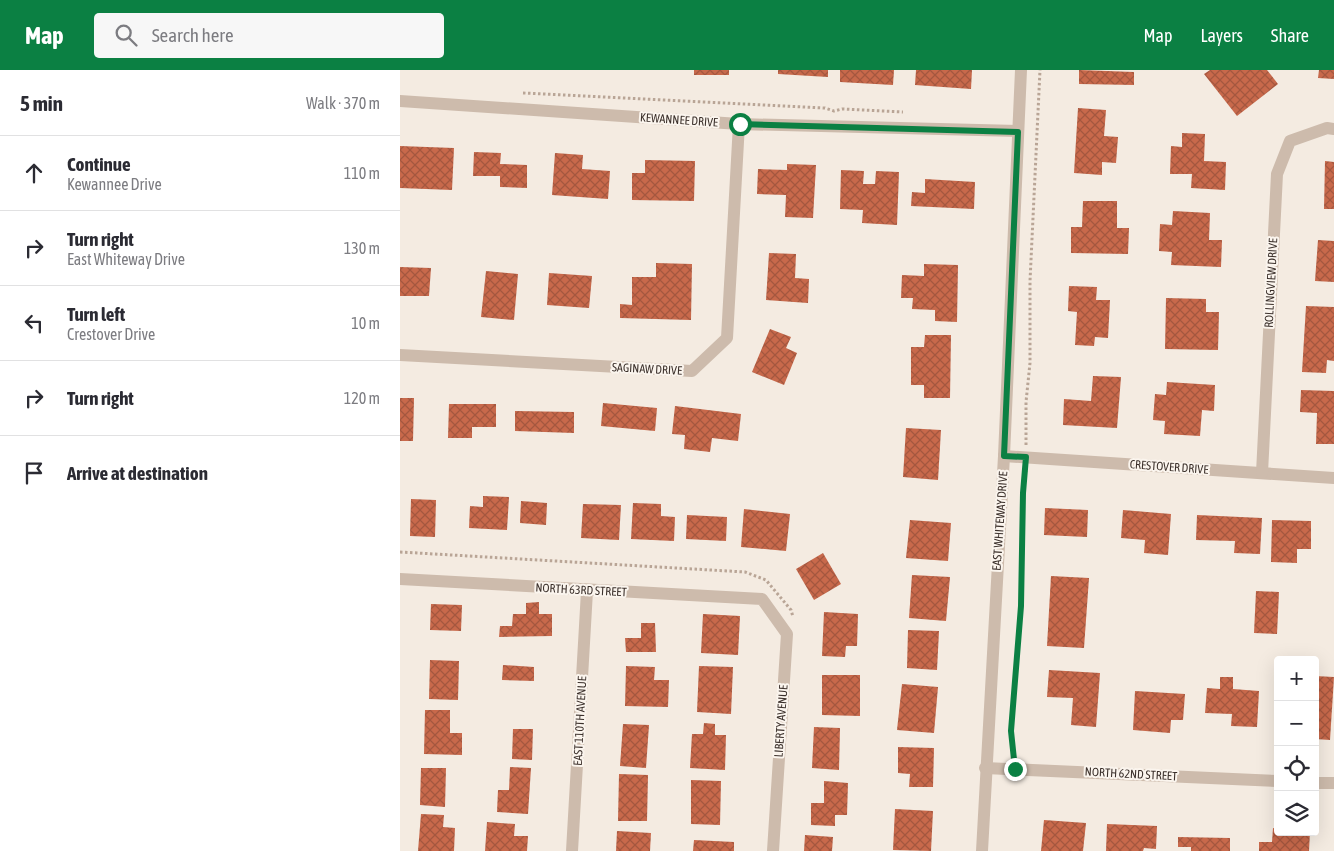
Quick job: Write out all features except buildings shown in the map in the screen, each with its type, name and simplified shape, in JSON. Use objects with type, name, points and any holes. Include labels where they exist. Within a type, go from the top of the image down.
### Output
[{"type":"street","name":"EAST WHITEWAY DRIVE","points":[[982,851],[985,768],[1004,456],[1021,70]]},
{"type":"street","name":"KEWANNEE DRIVE","points":[[400,101],[740,124],[1018,132]]},
{"type":"street","name":"SAGINAW DRIVE","points":[[400,355],[692,372],[727,338],[740,124]]},
{"type":"street","name":"ROLLINGVIEW DRIVE","points":[[1262,473],[1277,174],[1290,141],[1327,128],[1334,129]]},
{"type":"street","name":"CRESTOVER DRIVE","points":[[1004,456],[1334,478]]},
{"type":"street","name":"NORTH 63RD STREET","points":[[400,579],[762,599]]},
{"type":"street","name":"EAST 110TH AVENUE","points":[[572,851],[587,590]]},
{"type":"street","name":"LIBERTY AVENUE","points":[[762,599],[787,634],[773,851]]},
{"type":"street","name":"NORTH 62ND STREET","points":[[985,768],[1274,781]]},
{"type":"street","points":[[1319,783],[1334,783]]},
{"type":"path","points":[[1015,769],[1011,731],[1022,598],[1026,402],[1030,363],[1030,281],[1040,70]]},
{"type":"path","points":[[519,93],[825,108],[834,110],[910,112]]},
{"type":"path","points":[[400,552],[745,572],[766,580],[791,610],[794,624]]},
{"type":"route","points":[[740,124],[1018,132],[1004,456],[1026,457],[1027,468],[1023,493],[1024,564],[1011,731],[1015,769]]}]
